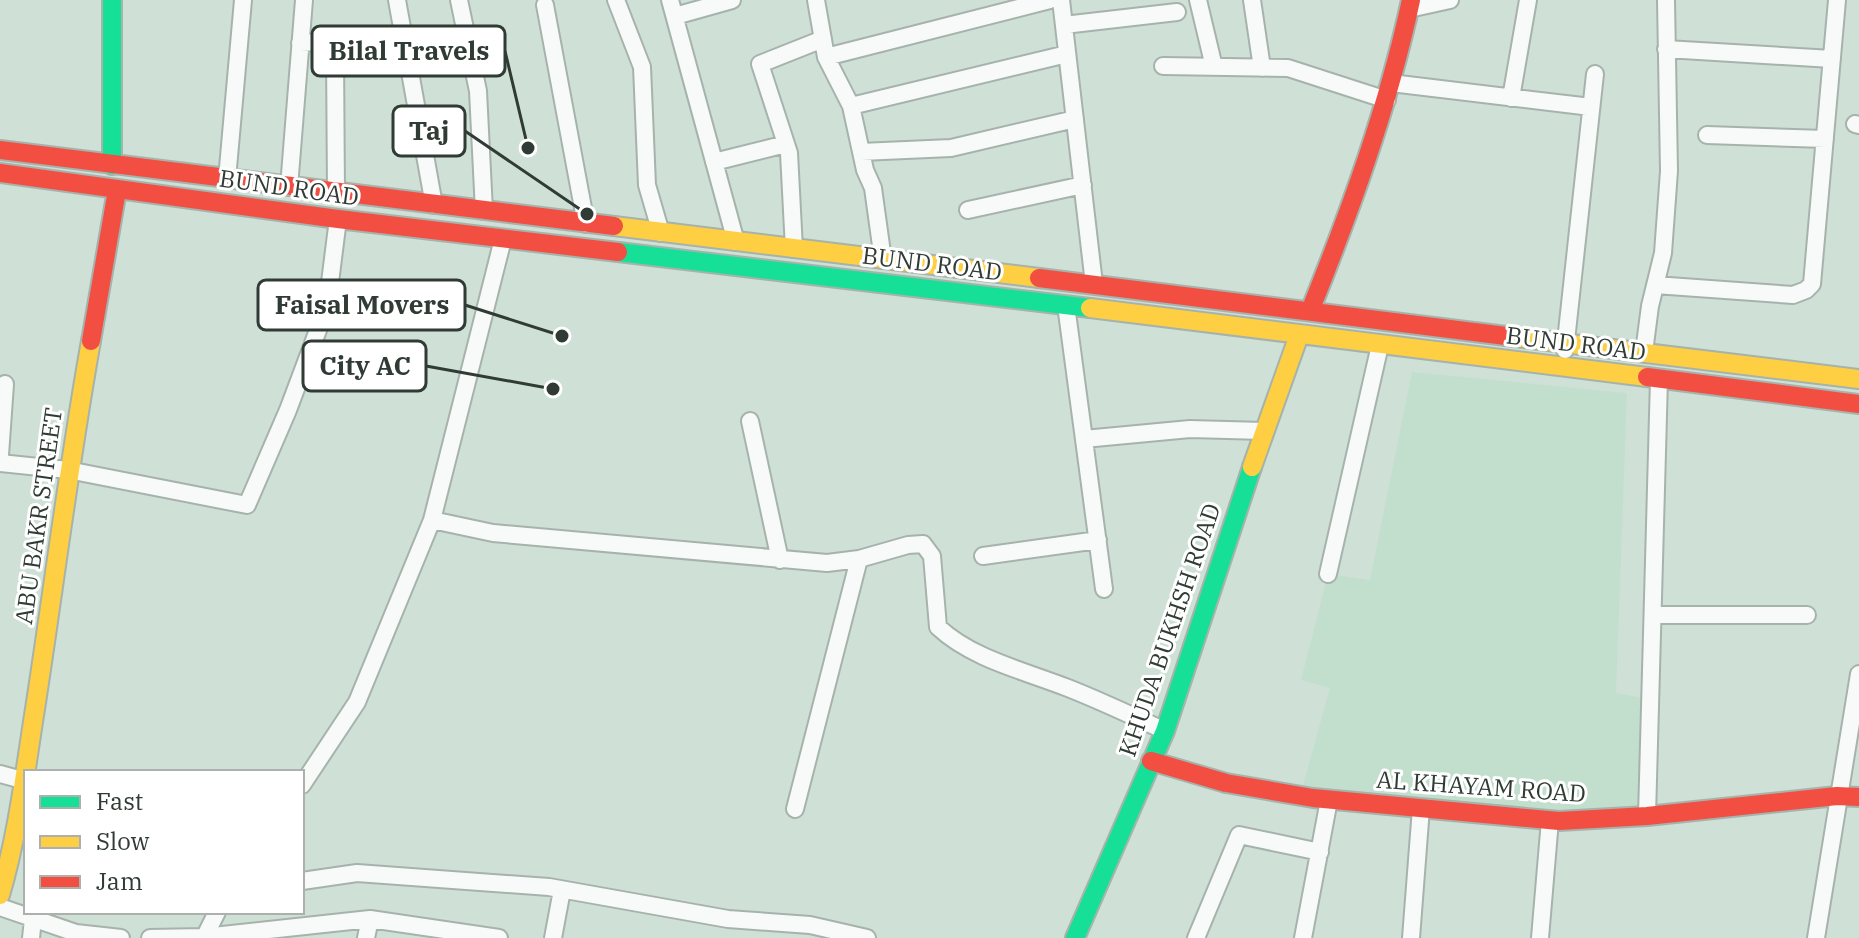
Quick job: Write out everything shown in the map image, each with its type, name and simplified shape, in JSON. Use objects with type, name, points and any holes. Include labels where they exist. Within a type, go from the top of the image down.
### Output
[{"type":"main road","points":[[112,0],[112,165]]},
{"type":"main road","points":[[1310,311],[1361,184],[1389,91],[1410,5]]},
{"type":"main road","name":"BUND ROAD","points":[[0,150],[1859,379]]},
{"type":"main road","points":[[48,180],[51,157]]},
{"type":"main road","name":"BUND ROAD","points":[[0,173],[338,219],[1066,305],[1859,404]]},
{"type":"main road","name":"ABU BAKR STREET","points":[[27,770],[68,470],[117,190]]},
{"type":"main road","name":"KHUDA BUKHSH ROAD","points":[[1075,938],[1165,731],[1299,335]]},
{"type":"main road","name":"AL KHAYAM ROAD","points":[[1151,761],[1226,783],[1329,800],[1550,820],[1647,816],[1837,796],[1859,797]]},
{"type":"main road","name":"ABU BAKR STREET","points":[[0,895],[19,856],[24,794]]},
{"type":"street","points":[[227,179],[243,0]]},
{"type":"street","points":[[289,187],[304,0]]},
{"type":"street","points":[[397,0],[434,205]]},
{"type":"street","points":[[459,0],[478,91],[484,211]]},
{"type":"street","points":[[616,0],[642,67],[647,185],[661,233]]},
{"type":"street","points":[[816,0],[826,57],[851,106],[865,170],[873,188],[883,260]]},
{"type":"street","points":[[826,57],[1050,0]]},
{"type":"street","points":[[1061,0],[1094,284]]},
{"type":"street","points":[[1198,0],[1214,67]]},
{"type":"street","points":[[1252,0],[1262,68]]},
{"type":"street","points":[[1410,5],[1450,0]]},
{"type":"street","points":[[1511,98],[1528,0]]},
{"type":"street","points":[[1644,352],[1663,253],[1669,171],[1666,0]]},
{"type":"street","points":[[1655,285],[1793,295],[1812,284],[1837,0]]},
{"type":"street","points":[[727,1],[672,8],[736,242]]},
{"type":"street","points":[[545,5],[586,224]]},
{"type":"street","points":[[1064,25],[1177,12]]},
{"type":"street","points":[[300,43],[404,38]]},
{"type":"street","points":[[794,249],[789,153],[760,64],[823,39]]},
{"type":"street","points":[[1666,49],[1832,59]]},
{"type":"street","points":[[335,54],[336,193]]},
{"type":"street","points":[[851,106],[1067,54]]},
{"type":"street","points":[[1163,66],[1288,68],[1389,91],[1511,98],[1591,107]]},
{"type":"street","points":[[1562,366],[1595,74]]},
{"type":"street","points":[[861,152],[951,148],[1075,119]]},
{"type":"street","points":[[1707,135],[1825,139]]},
{"type":"street","points":[[714,162],[786,144]]},
{"type":"street","points":[[968,210],[1083,185]]},
{"type":"street","points":[[0,463],[68,470],[247,505],[288,410],[327,306],[338,219]]},
{"type":"street","points":[[304,782],[357,702],[432,520],[503,239]]},
{"type":"street","points":[[1066,305],[1104,589]]},
{"type":"street","points":[[1328,574],[1380,345]]},
{"type":"street","points":[[1647,816],[1659,379]]},
{"type":"street","points":[[0,455],[5,384]]},
{"type":"street","points":[[750,421],[780,560]]},
{"type":"street","points":[[1084,439],[1190,429],[1264,431]]},
{"type":"street","points":[[432,520],[493,533],[827,563],[923,544],[932,556],[938,627],[949,637],[970,649],[1070,688],[1165,731]]},
{"type":"street","points":[[983,556],[1098,540]]},
{"type":"street","points":[[795,809],[859,559]]},
{"type":"street","points":[[1653,615],[1807,615]]},
{"type":"street","points":[[1816,938],[1859,674]]},
{"type":"street","points":[[0,774],[24,781]]},
{"type":"street","points":[[1303,938],[1329,800]]},
{"type":"street","points":[[1411,938],[1421,808]]},
{"type":"street","points":[[1540,938],[1550,820]]},
{"type":"street","points":[[1196,938],[1239,835],[1320,852]]},
{"type":"street","points":[[304,881],[357,873],[496,882],[562,890],[728,919],[810,925],[867,938]]},
{"type":"street","points":[[553,938],[562,890]]},
{"type":"street","points":[[0,907],[76,936],[121,938]]},
{"type":"street","points":[[204,937],[216,914]]},
{"type":"street","points":[[31,938],[33,919]]},
{"type":"street","points":[[150,938],[275,933],[370,919],[499,938]]},
{"type":"street","points":[[366,938],[370,919]]},
{"type":"shaded area","points":[[1412,372],[1627,393],[1616,693],[1644,698],[1641,811],[1550,820],[1300,796],[1330,688],[1301,680],[1328,574],[1370,580]]},
{"type":"traffic: fast","points":[[112,0],[112,165]]},
{"type":"traffic: fast","points":[[618,252],[1090,308]]},
{"type":"traffic: fast","points":[[1075,938],[1165,731],[1252,467]]},
{"type":"traffic: slow","points":[[614,226],[1039,278]]},
{"type":"traffic: slow","points":[[1090,308],[1647,377]]},
{"type":"traffic: slow","points":[[1252,467],[1299,335]]},
{"type":"traffic: slow","points":[[1506,336],[1859,379]]},
{"type":"traffic: slow","points":[[25,770],[91,341]]},
{"type":"traffic: slow","points":[[0,895],[12,849],[24,778]]},
{"type":"traffic: jam","points":[[1310,311],[1367,157],[1411,0]]},
{"type":"traffic: jam","points":[[0,150],[614,226]]},
{"type":"traffic: jam","points":[[0,173],[338,219],[618,252]]},
{"type":"traffic: jam","points":[[91,341],[117,190]]},
{"type":"traffic: jam","points":[[1039,278],[1506,336]]},
{"type":"traffic: jam","points":[[1647,377],[1859,404]]},
{"type":"traffic: jam","points":[[1151,761],[1226,783],[1313,798],[1559,821],[1647,816],[1837,796],[1859,797]]},
{"type":"place","name":"Bilal Travels","points":[[528,148]]},
{"type":"place","name":"Taj","points":[[587,214]]},
{"type":"place","name":"Faisal Movers","points":[[562,336]]},
{"type":"place","name":"City AC","points":[[553,389]]}]
